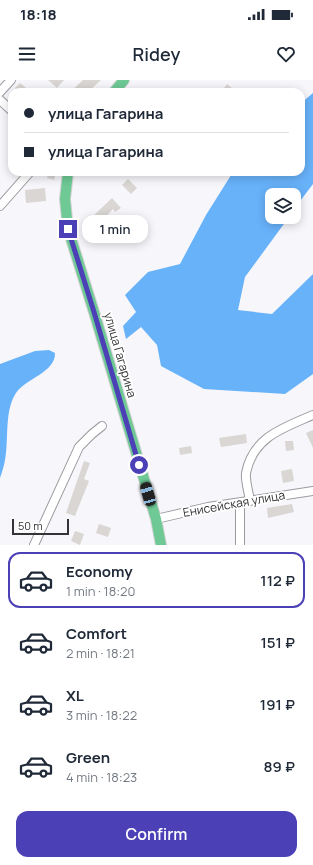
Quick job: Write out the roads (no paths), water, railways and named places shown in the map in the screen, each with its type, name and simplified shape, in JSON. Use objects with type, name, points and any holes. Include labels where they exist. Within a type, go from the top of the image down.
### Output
[{"type":"main road","points":[[117,88],[124,80]]},
{"type":"main road","name":"улица Гагарина","points":[[68,176],[65,199],[68,229],[156,519],[161,545]]},
{"type":"street","points":[[0,92],[11,80]]},
{"type":"street","points":[[0,100],[8,107]]},
{"type":"street","points":[[0,206],[26,176]]},
{"type":"street","points":[[250,501],[246,475],[252,457],[271,434],[313,415]]},
{"type":"street","points":[[34,545],[79,447],[102,426]]},
{"type":"street","name":"Енисейская улица","points":[[156,519],[208,507],[313,491]]},
{"type":"street","points":[[240,503],[240,545]]},
{"type":"water","points":[[313,93],[313,184],[301,200],[301,188],[265,188],[265,224],[284,224],[245,277],[238,310],[272,314],[313,274],[313,374],[285,394],[204,389],[161,366],[157,345],[141,327],[126,339],[123,326],[136,312],[125,295],[148,272],[180,264],[206,215],[230,176],[305,176],[305,100]]},
{"type":"water","points":[[49,350],[55,353],[54,360],[51,365],[20,388],[12,400],[8,417],[4,467],[0,478],[0,364],[35,351]]}]
